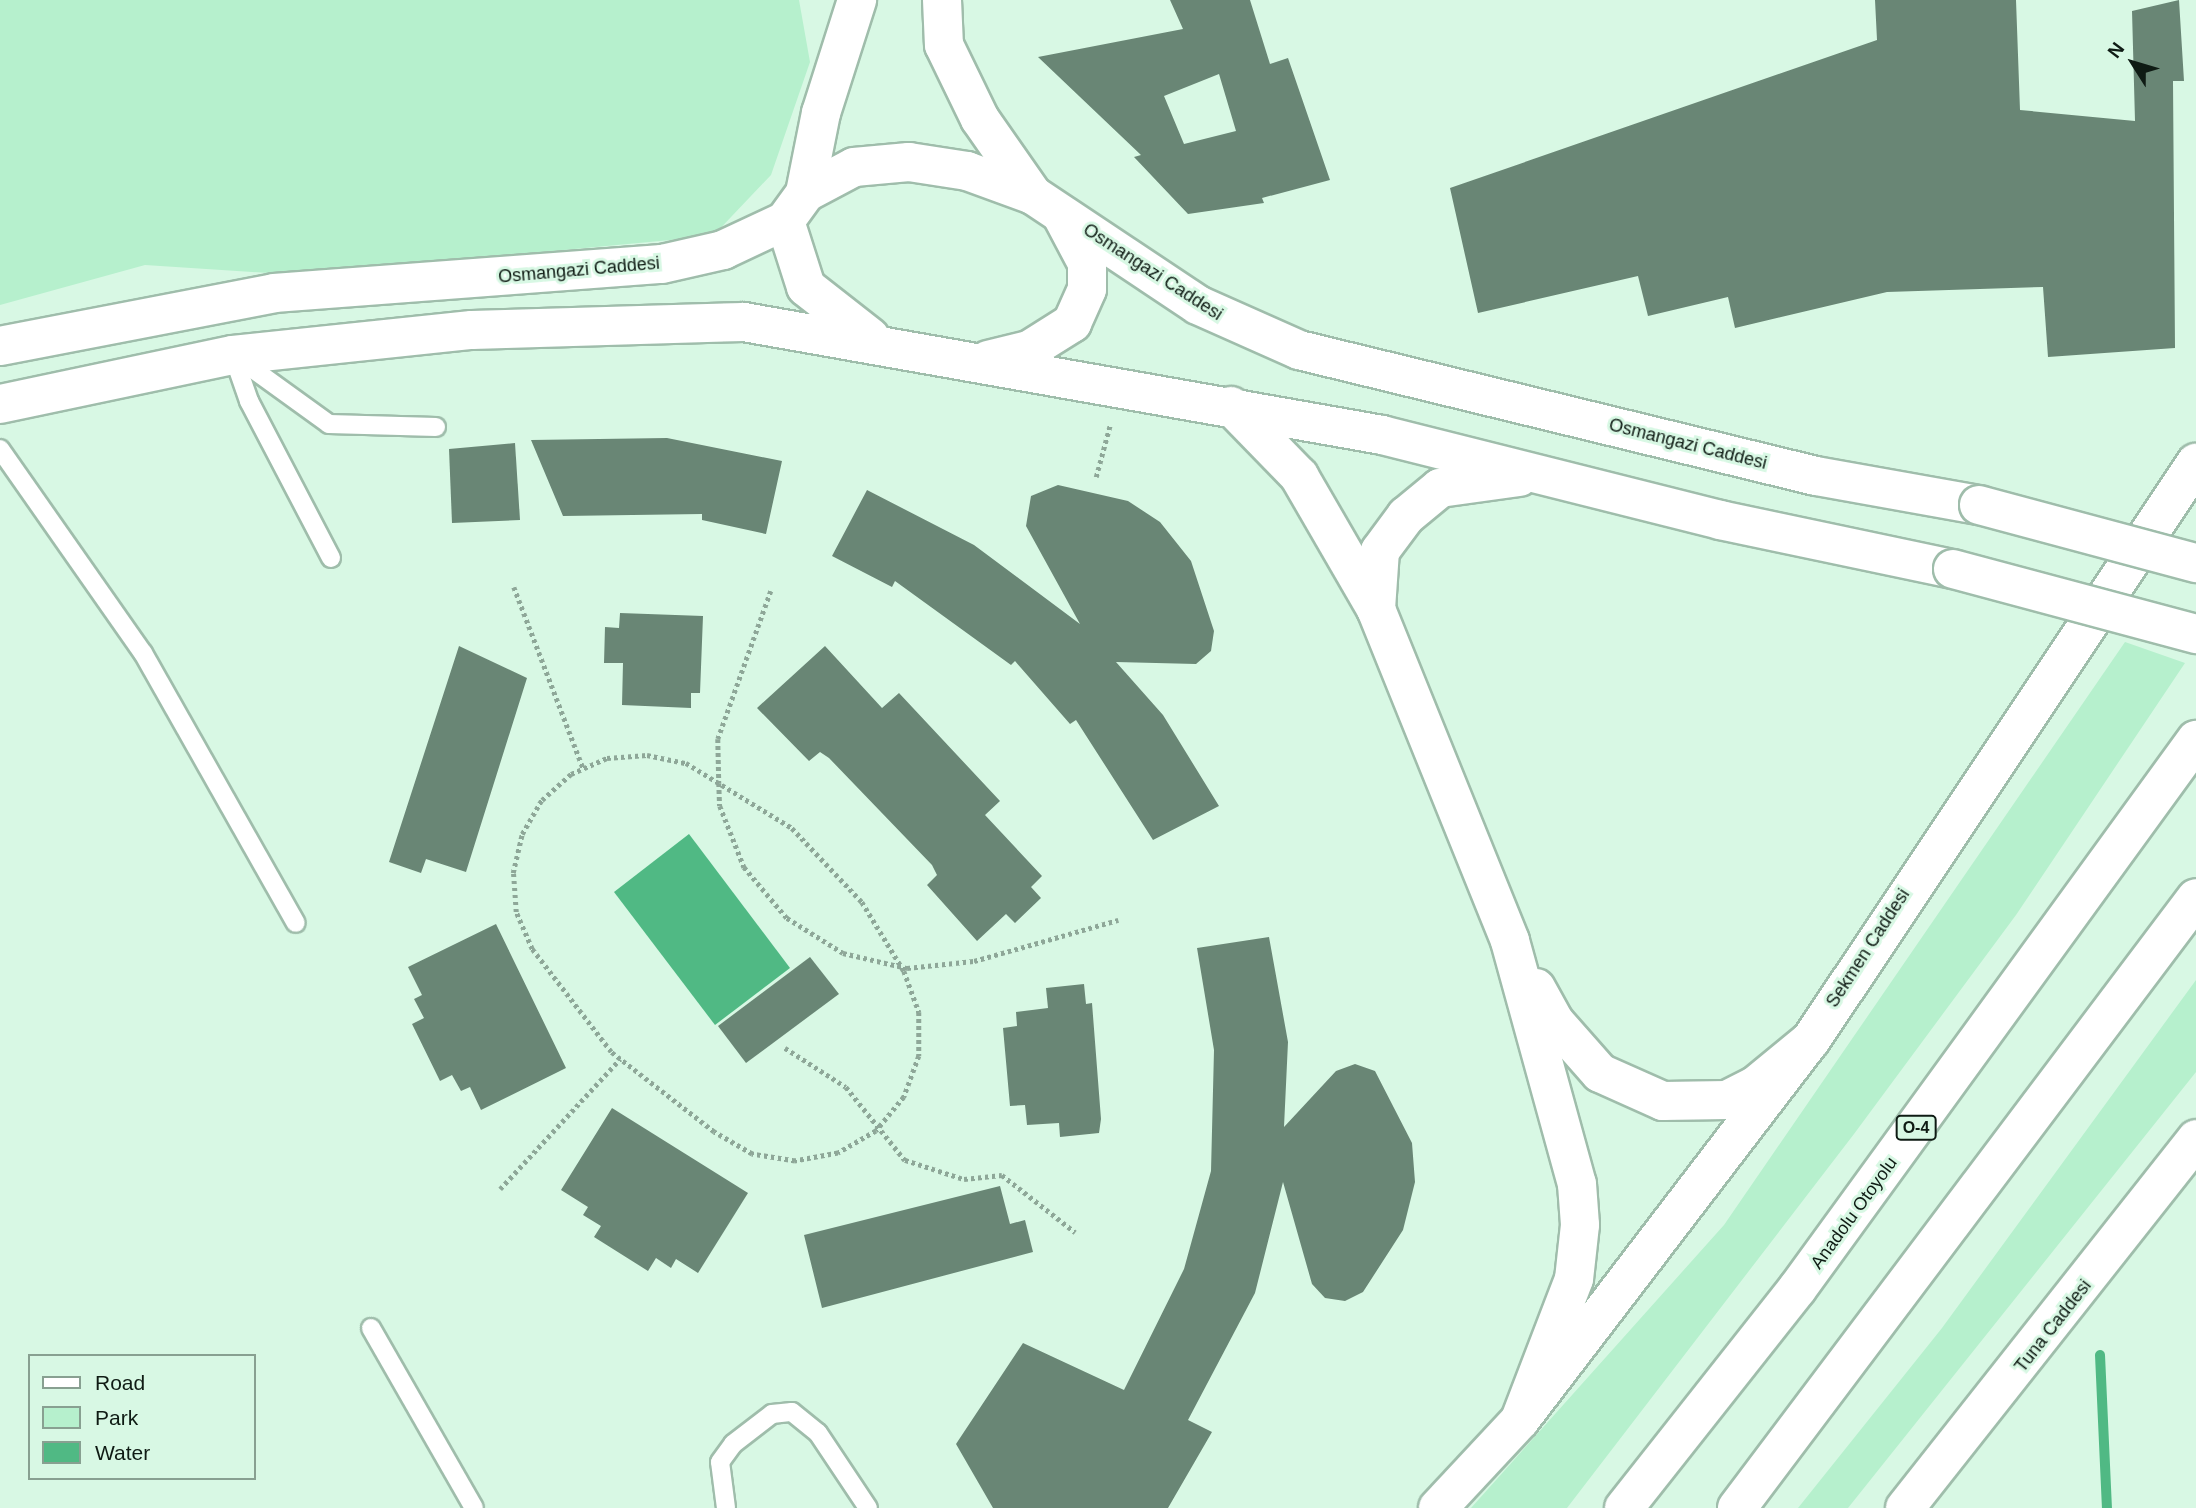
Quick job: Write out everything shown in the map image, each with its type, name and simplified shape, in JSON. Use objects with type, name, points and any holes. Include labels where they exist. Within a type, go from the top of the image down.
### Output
[{"type":"main road","points":[[942,0],[944,45],[980,119],[1047,204],[1087,264],[1087,289],[1072,323],[1030,350],[973,363]]},
{"type":"main road","points":[[856,2],[795,207],[806,287],[830,311],[868,337],[923,353]]},
{"type":"main road","name":"Osmangazi Caddesi","points":[[0,345],[274,293],[662,264],[723,250],[795,207],[854,167],[909,162],[968,171],[1047,204],[1118,246],[1198,306],[1299,350],[1816,476],[1979,505],[2196,563]]},
{"type":"main road","points":[[0,404],[233,355],[472,330],[744,322],[1231,406],[1952,569],[2196,634]]},
{"type":"main road","points":[[1231,406],[1299,476],[1376,610],[1510,940],[1577,1184],[1580,1225],[1574,1279],[1520,1420]]},
{"type":"main road","name":"Sekmen Caddesi","points":[[1438,1508],[1520,1420],[1811,1040],[2196,463]]},
{"type":"main road","points":[[1376,610],[1380,551],[1406,516],[1440,488],[1540,474]]},
{"type":"main road","name":"Anadolu Otoyolu","points":[[1624,1508],[1797,1289],[2196,740]]},
{"type":"main road","points":[[1738,1508],[2196,898]]},
{"type":"main road","points":[[1510,940],[1574,1046],[1600,1073],[1640,1093],[1695,1104],[1727,1100],[1755,1086],[1811,1040]]},
{"type":"main road","name":"Tuna Caddesi","points":[[1905,1508],[2196,1139]]},
{"type":"lane","points":[[233,355],[329,424],[436,427]]},
{"type":"lane","points":[[233,355],[249,401],[331,558]]},
{"type":"lane","points":[[0,449],[144,653],[296,923]]},
{"type":"lane","points":[[371,1328],[474,1508]]},
{"type":"lane","points":[[726,1508],[720,1462],[733,1444],[772,1414],[792,1412],[818,1433],[868,1508]]},
{"type":"path","points":[[1096,477],[1110,425]]},
{"type":"path","points":[[514,587],[583,768]]},
{"type":"path","points":[[771,591],[718,739],[720,806],[744,867],[787,918],[843,953],[901,966],[974,961],[1118,920]]},
{"type":"path","points":[[647,755],[686,763],[719,783],[792,828],[862,902],[901,966],[919,1012],[919,1056],[904,1097],[876,1131],[838,1153],[806,1159],[752,1154],[665,1099],[620,1059],[572,1007],[532,948],[516,912],[513,873],[522,834],[541,800],[583,768],[607,758],[647,755]]},
{"type":"path","points":[[785,1048],[846,1087],[876,1131],[905,1160],[964,1179],[1002,1175],[1075,1233]]},
{"type":"path","points":[[500,1189],[620,1059]]},
{"type":"green space","points":[[0,0],[799,0],[810,62],[771,175],[713,236],[300,275],[145,265],[0,305]]},
{"type":"green space","points":[[2125,642],[2185,663],[2016,915],[1854,1134],[1567,1508],[1471,1508],[1724,1225]]},
{"type":"green space","points":[[2196,980],[2196,1072],[1848,1508],[1798,1508],[1942,1328]]},
{"type":"water","points":[[689,834],[790,968],[715,1025],[614,892]]},
{"type":"building","points":[[1170,0],[1250,0],[1270,64],[1288,58],[1330,180],[1262,198],[1264,203],[1188,214],[1134,157],[1141,155],[1038,57],[1183,29]],"holes":[[[1219,74],[1236,131],[1184,144],[1164,96]]]},
{"type":"building","points":[[1875,0],[2016,0],[2020,110],[2135,121],[2132,11],[2179,0],[2184,81],[2173,81],[2175,348],[2048,357],[2043,287],[1887,292],[1735,328],[1728,297],[1648,316],[1638,276],[1478,313],[1450,188],[1877,40]]},
{"type":"building","points":[[667,438],[782,461],[766,534],[702,520],[702,514],[563,516],[531,440]]},
{"type":"building","points":[[515,443],[520,520],[452,523],[449,449]]},
{"type":"building","points":[[1058,485],[1128,501],[1160,522],[1191,561],[1214,631],[1211,651],[1196,664],[1116,662],[1163,715],[1219,806],[1153,840],[1076,720],[1070,724],[1015,661],[1011,665],[895,581],[892,587],[832,556],[867,490],[974,545],[1080,624],[1026,526],[1031,496]]},
{"type":"building","points":[[620,613],[703,616],[700,693],[691,693],[691,708],[622,705],[623,663],[604,663],[605,627],[619,628]]},
{"type":"building","points":[[459,646],[527,678],[466,872],[426,859],[421,873],[389,862]]},
{"type":"building","points":[[825,646],[882,708],[899,693],[1000,801],[985,815],[1042,876],[1031,887],[1041,898],[1015,923],[1006,914],[977,941],[927,885],[937,875],[932,865],[829,758],[820,752],[809,761],[757,708]]},
{"type":"building","points":[[496,924],[566,1068],[481,1110],[470,1087],[461,1091],[452,1075],[440,1081],[412,1024],[424,1018],[414,999],[422,995],[408,967]]},
{"type":"building","points":[[1269,937],[1288,1042],[1284,1127],[1336,1071],[1355,1064],[1375,1071],[1412,1143],[1415,1182],[1403,1230],[1363,1292],[1345,1301],[1325,1298],[1312,1284],[1283,1182],[1255,1293],[1188,1420],[1212,1432],[1168,1508],[993,1508],[956,1444],[1023,1343],[1124,1390],[1184,1269],[1211,1171],[1214,1050],[1197,948]]},
{"type":"building","points":[[810,957],[839,994],[746,1063],[718,1026]]},
{"type":"building","points":[[1084,984],[1086,1004],[1092,1003],[1101,1119],[1099,1133],[1060,1137],[1059,1123],[1027,1125],[1025,1105],[1010,1106],[1003,1028],[1017,1026],[1016,1012],[1048,1008],[1046,988]]},
{"type":"building","points":[[612,1108],[748,1193],[698,1273],[676,1259],[671,1268],[656,1258],[648,1271],[594,1237],[601,1226],[583,1215],[588,1207],[561,1190]]},
{"type":"building","points":[[1000,1186],[1010,1224],[1025,1220],[1033,1252],[822,1308],[804,1235]]},
{"type":"waterway","points":[[2100,1355],[2107,1508]]}]
